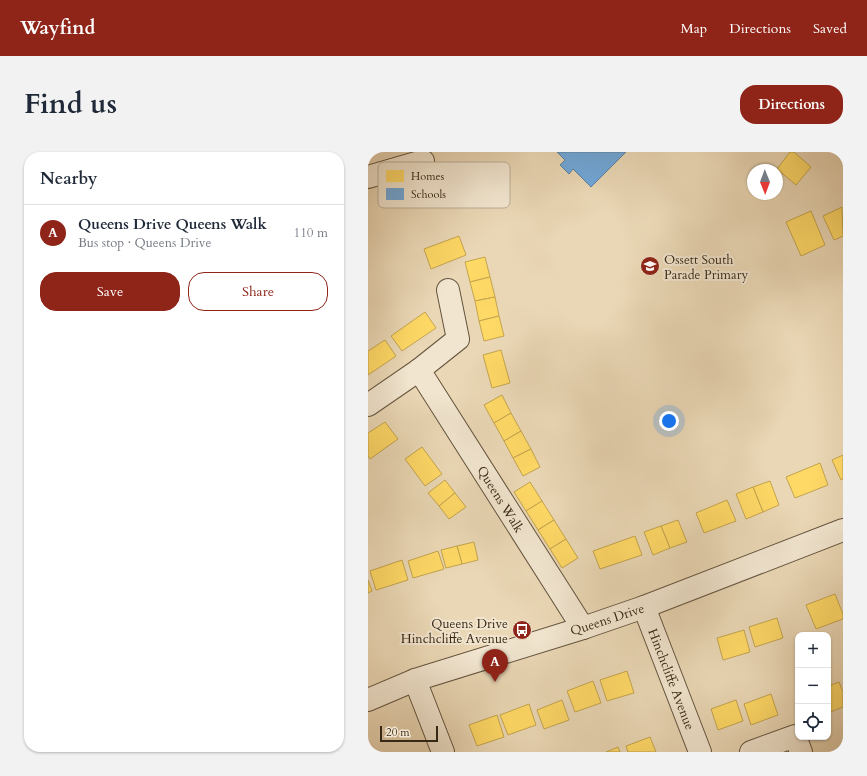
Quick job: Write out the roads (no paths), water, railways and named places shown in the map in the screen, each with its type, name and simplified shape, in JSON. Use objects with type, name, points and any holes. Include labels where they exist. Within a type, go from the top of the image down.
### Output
[{"type":"street","points":[[368,177],[378,175]]},
{"type":"street","points":[[368,405],[419,370],[458,339],[448,290]]},
{"type":"street","name":"Queens Walk","points":[[419,370],[582,628]]},
{"type":"street","name":"Queens Drive","points":[[368,700],[415,680],[644,607],[843,530]]},
{"type":"street","name":"Hinchcliffe Avenue","points":[[644,607],[700,752]]},
{"type":"street","points":[[415,680],[443,752]]},
{"type":"street","points":[[751,752],[798,744]]},
{"type":"place","name":"Ossett South Parade Primary","points":[[650,266]]},
{"type":"place","name":"Queens Drive Hinchcliffe Avenue","points":[[522,630]]},
{"type":"place","name":"Queens Drive Queens Walk","points":[[495,682]]}]
